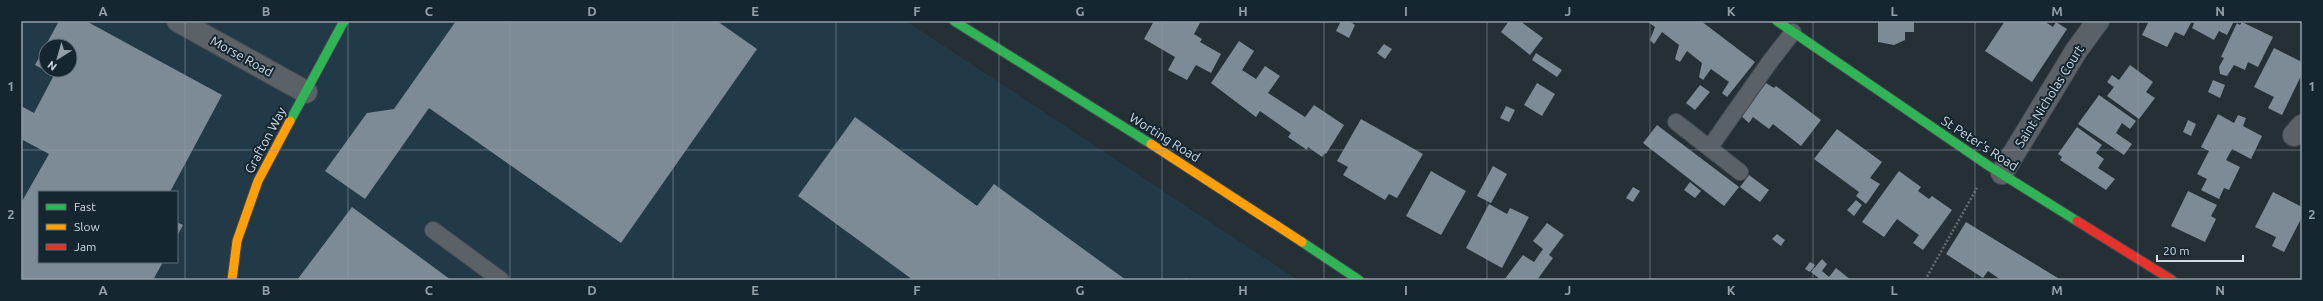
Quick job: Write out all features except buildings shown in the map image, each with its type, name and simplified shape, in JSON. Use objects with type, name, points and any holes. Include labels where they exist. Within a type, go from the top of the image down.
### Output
[{"type":"street","name":"Morse Road","points":[[178,21],[306,92]]},
{"type":"street","name":"Grafton Way","points":[[232,280],[237,241],[258,181],[344,21]]},
{"type":"street","name":"Worting Road","points":[[954,21],[1207,179],[1359,280]]},
{"type":"street","name":"St Peter's Road","points":[[1777,21],[1995,170],[2162,278]]},
{"type":"street","name":"Saint Nicholas Court","points":[[1995,170],[2098,21]]},
{"type":"lane","points":[[1710,147],[1769,63],[1793,32]]},
{"type":"lane","points":[[1676,122],[1710,147],[1740,172]]},
{"type":"lane","points":[[434,230],[501,280]]},
{"type":"path","points":[[1925,280],[1995,170]]},
{"type":"shaded area","points":[[21,21],[906,21],[1298,280],[21,280]]},
{"type":"traffic: fast","points":[[290,121],[344,21]]},
{"type":"traffic: fast","points":[[954,21],[1151,144]]},
{"type":"traffic: fast","points":[[1777,21],[1989,166],[2077,221]]},
{"type":"traffic: fast","points":[[1302,242],[1359,280]]},
{"type":"traffic: slow","points":[[232,280],[237,241],[258,181],[290,121]]},
{"type":"traffic: slow","points":[[1151,144],[1302,242]]},
{"type":"traffic: jam","points":[[2077,221],[2172,280]]}]
